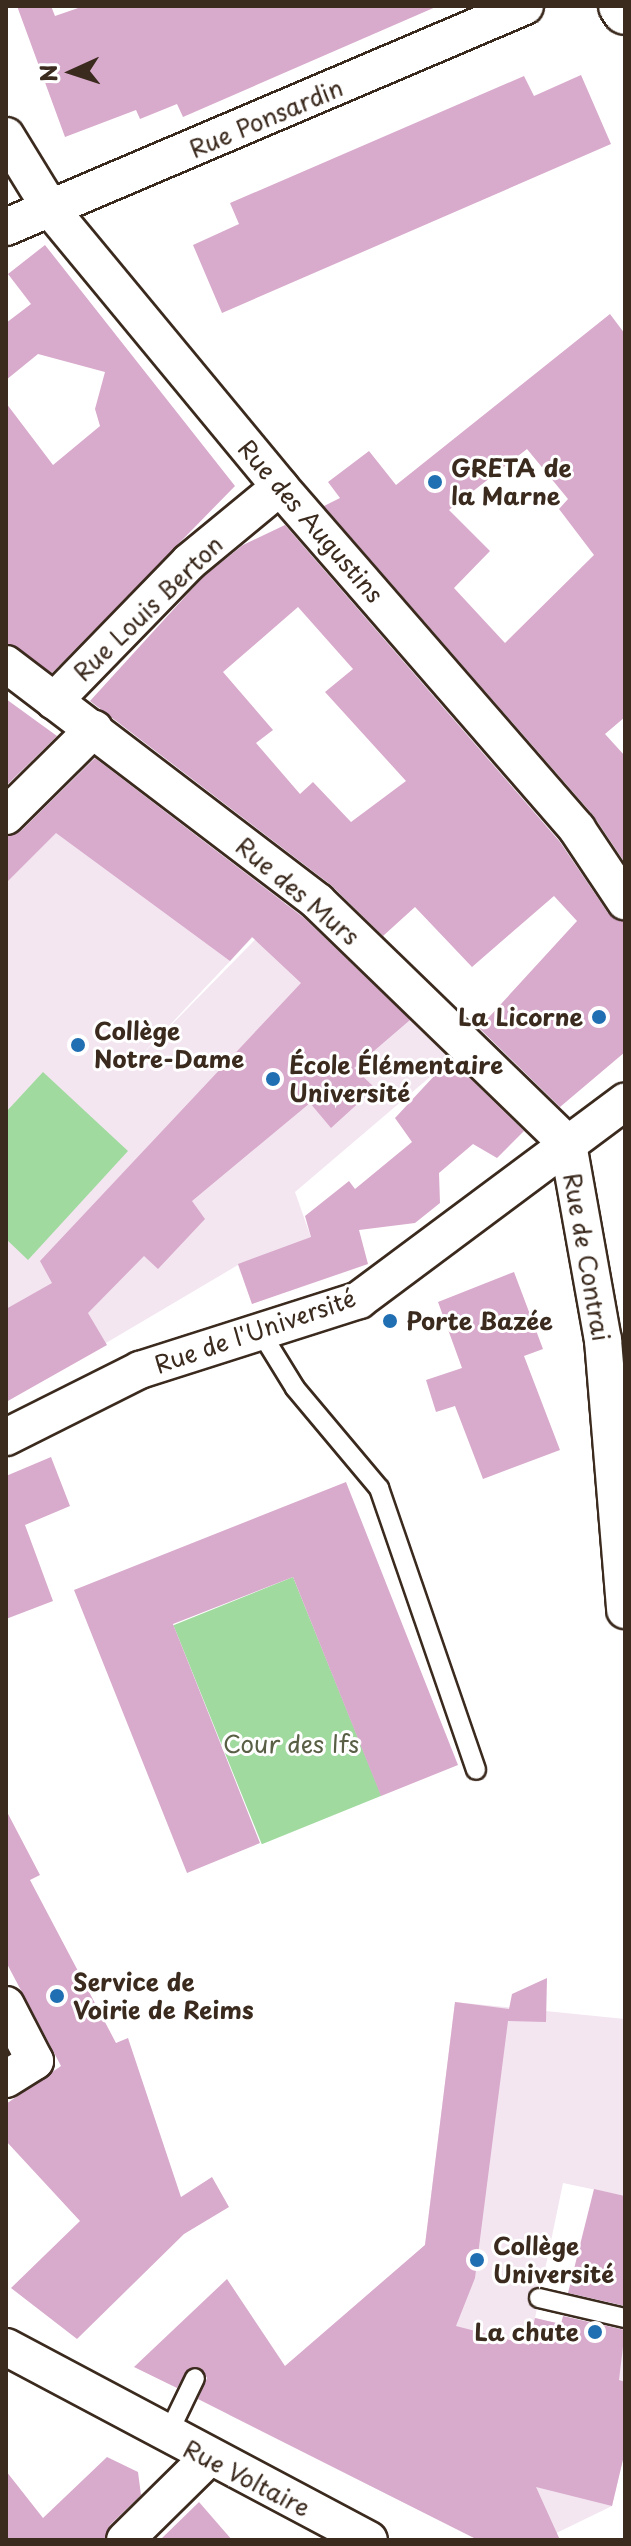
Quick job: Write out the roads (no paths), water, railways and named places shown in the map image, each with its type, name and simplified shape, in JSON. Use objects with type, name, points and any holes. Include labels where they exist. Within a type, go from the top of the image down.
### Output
[{"type":"street","name":"Rue Ponsardin","points":[[6,227],[52,211],[525,6]]},
{"type":"street","points":[[621,6],[625,12]]},
{"type":"street","name":"Rue des Augustins","points":[[6,136],[52,211],[280,487],[577,829],[625,901]]},
{"type":"street","name":"Rue Louis Berton","points":[[54,701],[189,562],[280,487]]},
{"type":"street","name":"Rue des Murs","points":[[6,664],[318,902],[568,1144]]},
{"type":"street","points":[[6,816],[94,729]]},
{"type":"street","name":"Rue de l'Université","points":[[6,1437],[140,1370],[359,1300],[625,1102]]},
{"type":"street","name":"Rue de Contrai","points":[[568,1144],[603,1340],[625,1610]]},
{"type":"street","points":[[6,2005],[31,2064]]},
{"type":"street","name":"Rue Voltaire","points":[[6,2347],[207,2459],[360,2538]]},
{"type":"street","points":[[125,2540],[207,2459]]},
{"type":"lane","points":[[260,1331],[295,1388],[379,1488],[476,1770]]},
{"type":"lane","points":[[539,2298],[625,2318]]},
{"type":"lane","name":"Rue Voltaire","points":[[167,2436],[195,2378]]},
{"type":"place","name":"GRETA de la Marne","points":[[435,482]]},
{"type":"place","name":"La Licorne","points":[[599,1017]]},
{"type":"place","name":"Collège Notre-Dame","points":[[78,1045]]},
{"type":"place","name":"École Élémentaire Université","points":[[273,1079]]},
{"type":"place","name":"Porte Bazée","points":[[390,1321]]},
{"type":"place","name":"Service de Voirie de Reims","points":[[57,1996]]},
{"type":"place","name":"Collège Université","points":[[477,2260]]},
{"type":"place","name":"La chute","points":[[595,2332]]},
{"type":"park label","name":"Cour des Ifs","points":[[291,1744]]}]
